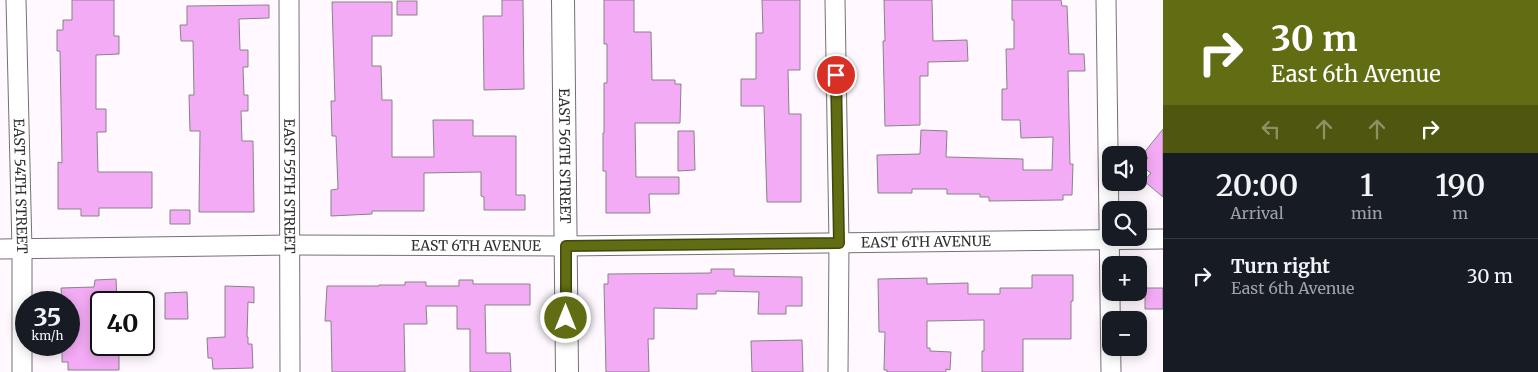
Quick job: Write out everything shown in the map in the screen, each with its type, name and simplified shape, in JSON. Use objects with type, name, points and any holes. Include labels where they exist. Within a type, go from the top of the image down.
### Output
[{"type":"street","name":"EAST 54TH STREET","points":[[16,0],[22,249],[22,372]]},
{"type":"street","name":"EAST 55TH STREET","points":[[289,0],[290,372]]},
{"type":"street","name":"EAST 56TH STREET","points":[[563,0],[567,372]]},
{"type":"street","points":[[835,0],[839,243],[838,372]]},
{"type":"street","points":[[1106,0],[1109,201]]},
{"type":"street","name":"EAST 6TH AVENUE","points":[[0,249],[290,245],[566,246],[1102,239]]},
{"type":"street","name":"EAST 6TH AVENUE","points":[[1147,239],[1163,239]]},
{"type":"street","points":[[1110,246],[1111,372]]},
{"type":"building","points":[[72,0],[114,0],[114,36],[119,36],[119,54],[96,55],[96,109],[106,109],[106,132],[97,132],[98,172],[152,172],[152,208],[99,208],[99,216],[81,216],[81,209],[58,209],[58,162],[62,163],[60,51],[57,51],[57,30],[63,30],[63,20],[72,20]]},
{"type":"building","points":[[502,0],[523,0],[524,89],[484,90],[483,16],[502,16]]},
{"type":"building","points":[[604,0],[634,0],[634,32],[651,32],[652,80],[675,80],[675,84],[681,84],[680,123],[635,123],[636,177],[679,177],[679,194],[649,194],[650,213],[606,213],[606,171],[603,171],[604,83],[607,83],[607,44],[604,44]]},
{"type":"building","points":[[762,0],[800,0],[800,70],[788,70],[789,114],[801,114],[801,202],[767,202],[764,106],[741,106],[741,79],[756,79],[756,33],[763,33]]},
{"type":"building","points":[[884,0],[932,0],[933,41],[967,40],[968,61],[928,62],[928,76],[920,76],[920,125],[885,126]]},
{"type":"building","points":[[1012,0],[1061,0],[1062,6],[1067,6],[1069,54],[1084,54],[1085,71],[1068,71],[1070,164],[1073,164],[1072,195],[1063,195],[1063,200],[989,201],[989,197],[980,197],[980,194],[947,194],[947,189],[912,189],[912,193],[878,193],[877,155],[920,154],[921,130],[947,131],[946,157],[1023,159],[1023,170],[1052,170],[1053,137],[1021,138],[1020,120],[1002,120],[1002,89],[1007,89],[1006,49],[1014,49]]},
{"type":"building","points":[[397,1],[417,1],[417,15],[397,15]]},
{"type":"building","points":[[332,2],[392,2],[392,36],[372,36],[372,66],[381,66],[382,100],[392,100],[392,157],[434,157],[433,120],[473,120],[473,136],[516,136],[516,195],[525,195],[525,210],[484,210],[484,197],[481,196],[481,172],[424,173],[424,211],[372,211],[372,214],[331,216],[331,190],[338,189],[336,136],[332,136],[331,101],[335,101]]},
{"type":"building","points":[[269,5],[269,18],[239,19],[240,50],[248,50],[248,67],[243,67],[244,95],[248,95],[248,111],[241,111],[242,141],[253,141],[254,212],[199,212],[200,131],[190,131],[189,95],[194,95],[193,41],[181,41],[180,25],[187,25],[187,6]]},
{"type":"building","points":[[1163,129],[1163,197],[1147,184],[1147,178],[1151,173],[1147,170],[1147,149]]},
{"type":"building","points":[[678,131],[694,131],[695,170],[678,171]]},
{"type":"building","points":[[170,210],[190,210],[190,224],[170,224]]},
{"type":"building","points":[[711,269],[734,269],[734,276],[802,277],[802,306],[786,306],[786,314],[758,314],[759,292],[716,291],[716,294],[697,294],[697,309],[654,308],[654,339],[648,339],[649,372],[606,372],[604,284],[608,284],[608,274],[711,273]]},
{"type":"building","points":[[1032,275],[1073,275],[1071,339],[1023,339],[1023,372],[982,372],[984,320],[927,321],[927,348],[930,348],[930,351],[951,352],[950,370],[946,369],[946,372],[887,372],[887,370],[884,370],[885,332],[879,332],[878,279],[927,278],[927,284],[968,283],[968,294],[1000,294],[1000,288],[1032,288]]},
{"type":"building","points":[[116,279],[117,291],[90,291],[90,356],[119,356],[119,370],[68,370],[68,362],[62,362],[62,356],[80,356],[80,291],[61,291],[61,288],[94,287],[95,280]]},
{"type":"building","points":[[459,280],[473,280],[473,284],[530,284],[530,305],[485,305],[486,353],[510,353],[511,372],[470,372],[470,329],[457,329],[457,306],[426,306],[427,324],[404,324],[405,372],[332,372],[331,321],[325,321],[327,286],[405,285],[405,282],[426,282],[426,286],[459,286]]},
{"type":"building","points":[[225,286],[254,287],[254,303],[248,302],[247,337],[248,344],[252,344],[253,368],[213,369],[212,358],[208,358],[207,338],[225,337]]},
{"type":"building","points":[[1147,288],[1163,288],[1163,309],[1145,309]]},
{"type":"building","points":[[187,292],[188,319],[165,319],[165,293]]},
{"type":"building","points":[[802,340],[803,372],[752,372],[751,341]]},
{"type":"route","points":[[566,318],[566,246],[839,243],[836,75]]}]
